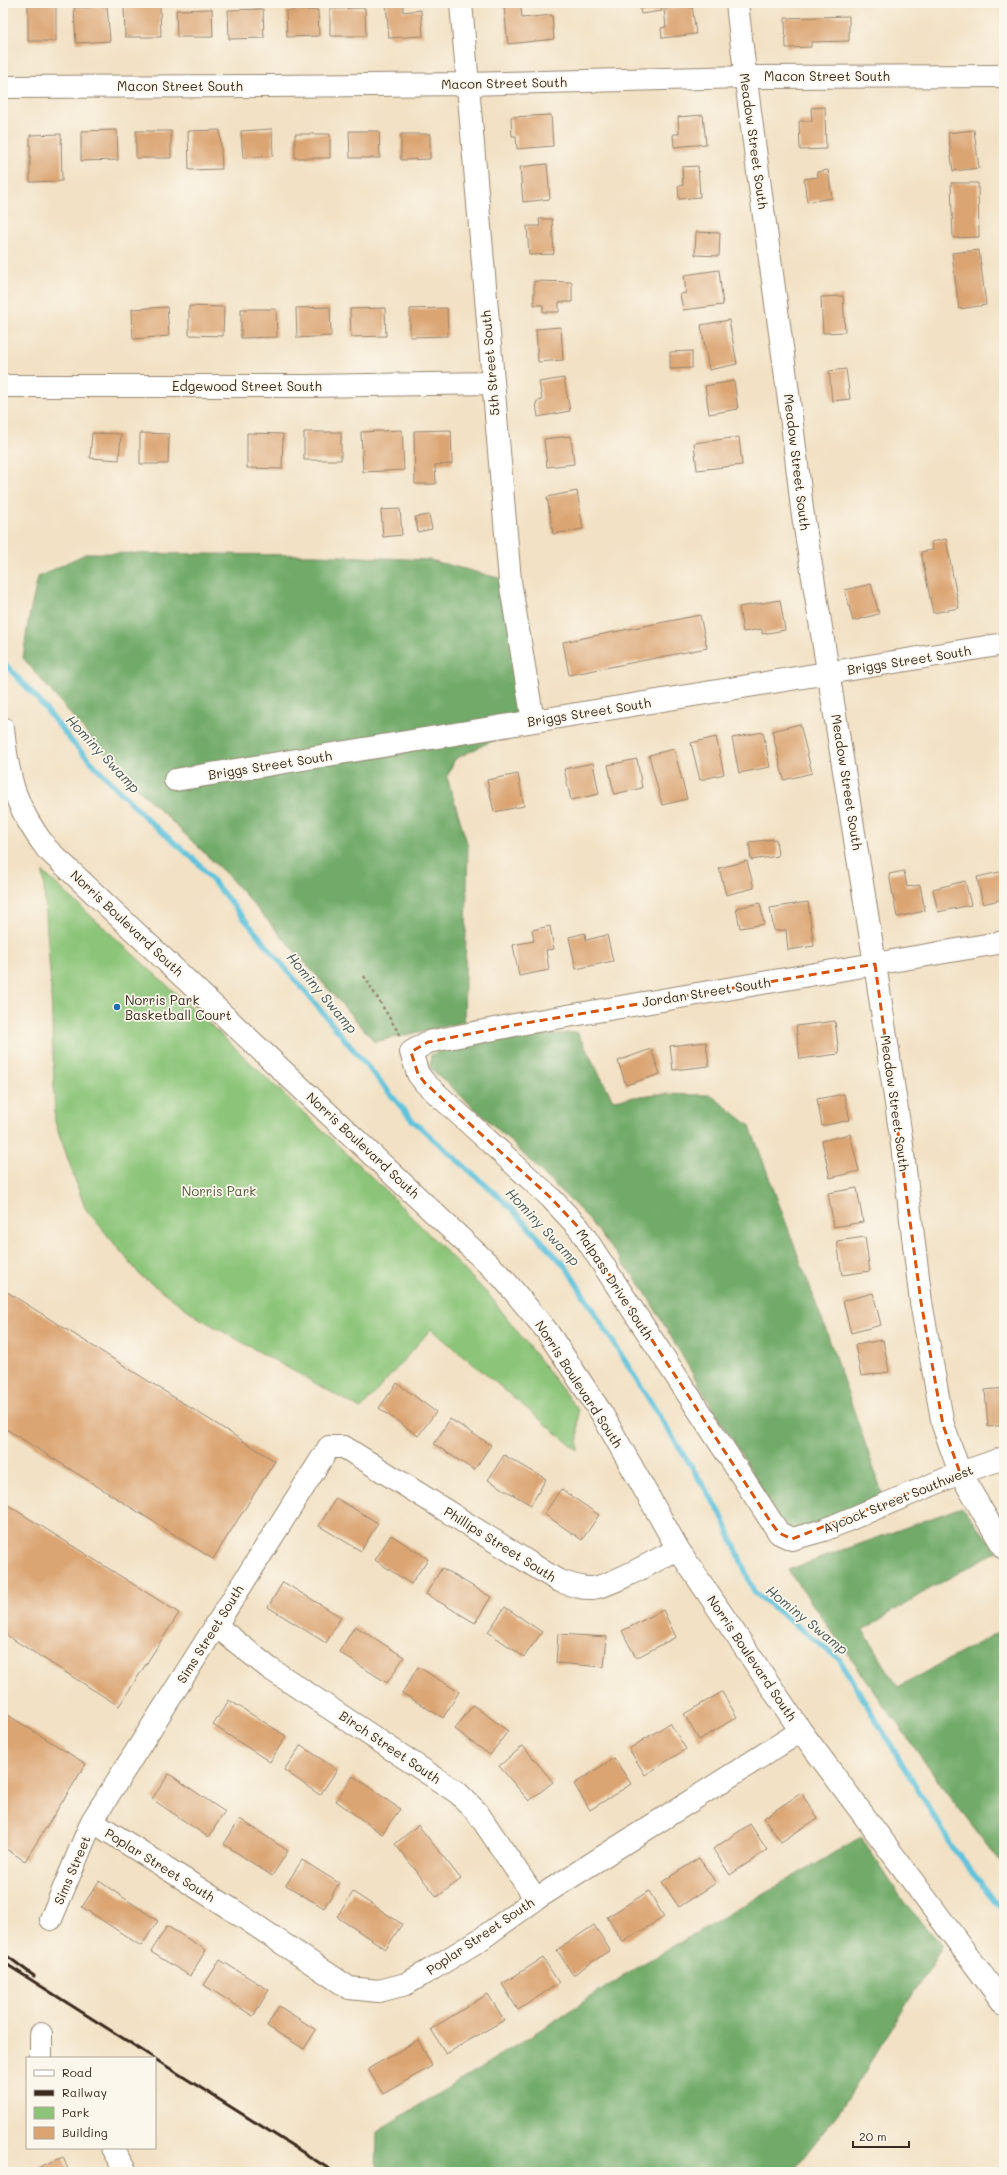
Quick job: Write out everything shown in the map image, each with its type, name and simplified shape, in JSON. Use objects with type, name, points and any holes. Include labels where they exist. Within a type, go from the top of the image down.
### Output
[{"type":"street","name":"5th Street South","points":[[461,3],[510,581],[533,721]]},
{"type":"street","name":"Meadow Street South","points":[[736,3],[794,432],[802,509],[830,673],[901,1137],[921,1302],[943,1425],[960,1473],[1004,1548]]},
{"type":"street","name":"Macon Street South","points":[[3,87],[467,84],[745,77],[1004,76]]},
{"type":"street","name":"Edgewood Street South","points":[[3,386],[307,386],[492,382]]},
{"type":"street","name":"Briggs Street South","points":[[175,780],[1004,644]]},
{"type":"street","name":"Norris Boulevard South","points":[[3,728],[7,765],[14,791],[30,826],[47,849],[502,1277],[546,1330],[602,1414],[678,1549],[801,1731],[1004,2004]]},
{"type":"street","name":"Jordan Street South","points":[[410,1052],[428,1042],[520,1024],[1004,942]]},
{"type":"street","name":"Malpass Drive South","points":[[410,1052],[418,1074],[425,1083],[550,1197],[579,1228],[772,1524],[779,1532],[792,1539]]},
{"type":"street","name":"Phillips Street South","points":[[329,1447],[344,1447],[557,1580],[577,1587],[594,1588],[613,1581],[678,1549]]},
{"type":"street","name":"Sims Street South","points":[[92,1821],[329,1447]]},
{"type":"street","name":"Aycock Street Southwest","points":[[792,1539],[824,1530],[960,1473],[1004,1458]]},
{"type":"street","name":"Birch Street South","points":[[215,1625],[269,1668],[458,1793],[477,1812],[536,1899]]},
{"type":"street","name":"Poplar Street South","points":[[92,1821],[244,1917],[349,1988],[379,1991],[406,1984],[481,1939],[536,1899],[801,1731]]},
{"type":"street","name":"Sims Street","points":[[51,1919],[92,1821]]},
{"type":"street","points":[[41,2034],[41,2057]]},
{"type":"street","points":[[113,2149],[126,2172]]},
{"type":"path","points":[[364,976],[410,1052]]},
{"type":"highlighted area","points":[[875,964],[921,1302],[943,1425],[960,1473],[792,1539],[779,1533],[772,1524],[579,1228],[550,1197],[425,1083],[418,1074],[411,1052],[415,1048],[428,1042],[520,1024]]},
{"type":"green space","points":[[87,553],[318,555],[430,560],[510,581],[533,721],[455,759],[447,777],[468,846],[464,1022],[375,1042],[229,877],[136,787],[89,736],[23,658],[28,622],[38,577]]},
{"type":"green space","name":"Norris Park","points":[[43,872],[216,1030],[379,1184],[490,1296],[578,1410],[578,1451],[431,1329],[361,1409],[199,1318],[141,1276],[85,1208],[55,1122],[51,989]]},
{"type":"green space","points":[[577,1032],[613,1100],[656,1094],[711,1095],[750,1126],[827,1333],[886,1504],[800,1538],[778,1519],[754,1475],[706,1397],[642,1287],[585,1215],[504,1135],[430,1068],[431,1055],[454,1045]]},
{"type":"green space","points":[[962,1507],[997,1551],[921,1594],[863,1630],[898,1687],[1004,1629],[1004,1866],[943,1788],[788,1570]]},
{"type":"green space","points":[[861,1837],[904,1902],[943,1946],[839,2112],[792,2172],[376,2172],[377,2131],[487,2064],[639,1966]]},
{"type":"building","points":[[28,3],[56,3],[56,41],[28,41]]},
{"type":"building","points":[[386,3],[403,3],[403,12],[421,10],[423,36],[389,38]]},
{"type":"building","points":[[639,3],[661,3],[662,11],[641,14]]},
{"type":"building","points":[[692,5],[696,34],[662,38],[661,28],[666,27],[664,9]]},
{"type":"building","points":[[107,6],[110,41],[76,43],[74,8]]},
{"type":"building","points":[[160,6],[161,37],[125,37],[124,7]]},
{"type":"building","points":[[521,6],[522,18],[552,15],[554,39],[508,44],[504,7]]},
{"type":"building","points":[[365,8],[366,36],[330,36],[330,9]]},
{"type":"building","points":[[212,9],[213,37],[177,37],[176,10]]},
{"type":"building","points":[[263,9],[264,38],[229,39],[228,10]]},
{"type":"building","points":[[318,10],[319,36],[287,37],[286,11]]},
{"type":"building","points":[[849,16],[849,41],[811,42],[811,47],[786,48],[785,18]]},
{"type":"building","points":[[825,107],[826,149],[800,150],[799,121],[812,121],[811,108]]},
{"type":"building","points":[[551,115],[553,146],[517,149],[516,136],[512,136],[511,117]]},
{"type":"building","points":[[703,115],[706,144],[674,147],[673,134],[679,134],[678,117]]},
{"type":"building","points":[[272,129],[273,156],[243,158],[241,131]]},
{"type":"building","points":[[117,130],[118,160],[81,161],[81,131]]},
{"type":"building","points":[[220,130],[222,169],[189,170],[188,131]]},
{"type":"building","points":[[974,130],[979,168],[953,171],[948,133]]},
{"type":"building","points":[[136,131],[171,131],[171,158],[136,158]]},
{"type":"building","points":[[349,131],[379,131],[380,158],[350,158]]},
{"type":"building","points":[[61,134],[62,181],[30,182],[30,135]]},
{"type":"building","points":[[295,134],[330,134],[330,158],[295,158]]},
{"type":"building","points":[[401,134],[430,134],[430,159],[401,160]]},
{"type":"building","points":[[547,164],[550,199],[523,202],[520,167]]},
{"type":"building","points":[[698,166],[700,197],[679,199],[678,186],[683,185],[682,167]]},
{"type":"building","points":[[828,170],[832,198],[807,202],[804,179],[818,177],[817,172]]},
{"type":"building","points":[[951,183],[978,183],[979,237],[953,238]]},
{"type":"building","points":[[539,219],[552,219],[554,254],[529,255],[527,226],[540,226]]},
{"type":"building","points":[[696,232],[720,233],[719,256],[695,255]]},
{"type":"building","points":[[979,250],[986,305],[959,309],[952,253]]},
{"type":"building","points":[[719,270],[723,305],[683,310],[680,294],[686,293],[684,275]]},
{"type":"building","points":[[534,281],[572,282],[572,302],[559,302],[559,312],[543,312],[543,305],[534,305]]},
{"type":"building","points":[[843,296],[845,332],[823,333],[821,297]]},
{"type":"building","points":[[189,306],[224,307],[223,336],[189,335]]},
{"type":"building","points":[[167,307],[169,336],[133,339],[132,309]]},
{"type":"building","points":[[330,307],[331,336],[297,338],[296,308]]},
{"type":"building","points":[[385,308],[386,336],[351,337],[350,309]]},
{"type":"building","points":[[447,308],[448,336],[410,337],[410,309]]},
{"type":"building","points":[[241,309],[276,309],[277,337],[241,338]]},
{"type":"building","points":[[729,320],[737,364],[709,370],[701,325]]},
{"type":"building","points":[[561,327],[563,360],[538,362],[536,329]]},
{"type":"building","points":[[692,351],[692,368],[670,369],[670,352]]},
{"type":"building","points":[[846,369],[850,399],[832,401],[829,371]]},
{"type":"building","points":[[564,378],[570,411],[538,417],[536,402],[542,400],[539,382]]},
{"type":"building","points":[[734,381],[738,409],[709,414],[705,386]]},
{"type":"building","points":[[402,430],[404,470],[363,472],[361,432]]},
{"type":"building","points":[[451,430],[452,464],[435,465],[436,484],[415,484],[414,431]]},
{"type":"building","points":[[304,432],[341,432],[341,460],[304,460]]},
{"type":"building","points":[[92,433],[121,434],[119,460],[90,458]]},
{"type":"building","points":[[140,433],[169,434],[168,464],[140,464]]},
{"type":"building","points":[[247,433],[283,434],[282,469],[247,468]]},
{"type":"building","points":[[571,436],[574,464],[547,467],[544,439]]},
{"type":"building","points":[[739,437],[742,465],[697,470],[694,443]]},
{"type":"building","points":[[577,491],[583,529],[553,534],[547,497]]},
{"type":"building","points":[[400,509],[402,535],[383,537],[381,510]]},
{"type":"building","points":[[429,515],[432,529],[418,532],[415,517]]},
{"type":"building","points":[[946,539],[959,608],[933,613],[921,552],[933,550],[931,542]]},
{"type":"building","points":[[871,584],[879,614],[853,621],[845,590]]},
{"type":"building","points":[[780,600],[785,630],[762,634],[762,629],[743,632],[739,607]]},
{"type":"building","points":[[700,615],[707,648],[569,675],[563,642]]},
{"type":"building","points":[[800,724],[812,773],[784,780],[772,731]]},
{"type":"building","points":[[763,732],[770,767],[739,773],[732,738]]},
{"type":"building","points":[[716,737],[724,774],[700,780],[691,743]]},
{"type":"building","points":[[674,749],[687,799],[662,805],[649,755]]},
{"type":"building","points":[[637,759],[642,788],[614,794],[608,765]]},
{"type":"building","points":[[593,763],[599,794],[571,800],[564,769]]},
{"type":"building","points":[[518,774],[524,806],[494,812],[487,780]]},
{"type":"building","points":[[776,839],[778,856],[751,860],[749,842]]},
{"type":"building","points":[[747,861],[754,888],[726,895],[719,868]]},
{"type":"building","points":[[904,871],[907,887],[920,885],[925,911],[897,917],[889,874]]},
{"type":"building","points":[[1004,871],[1004,899],[983,904],[977,877]]},
{"type":"building","points":[[965,881],[971,905],[938,912],[933,889]]},
{"type":"building","points":[[808,902],[814,946],[788,950],[786,930],[774,931],[770,908]]},
{"type":"building","points":[[760,903],[764,924],[740,928],[736,908]]},
{"type":"building","points":[[550,926],[554,949],[546,950],[549,970],[519,976],[513,945],[534,941],[532,930]]},
{"type":"building","points":[[585,933],[586,940],[607,935],[613,961],[576,969],[569,937]]},
{"type":"building","points":[[835,1021],[839,1054],[800,1059],[796,1026]]},
{"type":"building","points":[[706,1042],[709,1066],[673,1070],[670,1046]]},
{"type":"building","points":[[651,1049],[660,1074],[626,1085],[618,1061]]},
{"type":"building","points":[[844,1094],[850,1120],[822,1126],[817,1099]]},
{"type":"building","points":[[850,1134],[859,1171],[830,1178],[822,1141]]},
{"type":"building","points":[[857,1188],[863,1222],[834,1227],[828,1193]]},
{"type":"building","points":[[865,1237],[870,1271],[842,1275],[837,1241]]},
{"type":"building","points":[[4,1290],[275,1461],[213,1559],[3,1427]]},
{"type":"building","points":[[873,1293],[881,1325],[851,1333],[843,1301]]},
{"type":"building","points":[[883,1340],[889,1372],[861,1376],[855,1345]]},
{"type":"building","points":[[397,1383],[436,1412],[418,1436],[379,1408]]},
{"type":"building","points":[[1004,1388],[1004,1425],[988,1427],[985,1390]]},
{"type":"building","points":[[450,1419],[491,1445],[474,1470],[434,1444]]},
{"type":"building","points":[[504,1455],[546,1479],[531,1505],[488,1480]]},
{"type":"building","points":[[561,1489],[599,1515],[582,1540],[544,1514]]},
{"type":"building","points":[[336,1498],[378,1523],[361,1551],[319,1526]]},
{"type":"building","points":[[3,1502],[179,1613],[119,1706],[3,1633]]},
{"type":"building","points":[[391,1535],[428,1559],[411,1584],[375,1560]]},
{"type":"building","points":[[442,1568],[491,1597],[475,1623],[426,1594]]},
{"type":"building","points":[[283,1582],[341,1617],[326,1643],[268,1607]]},
{"type":"building","points":[[505,1607],[542,1632],[524,1657],[488,1632]]},
{"type":"building","points":[[663,1610],[676,1637],[636,1658],[622,1631]]},
{"type":"building","points":[[355,1626],[404,1657],[387,1683],[339,1652]]},
{"type":"building","points":[[558,1634],[607,1637],[604,1667],[556,1663]]},
{"type":"building","points":[[418,1667],[459,1692],[443,1718],[402,1693]]},
{"type":"building","points":[[722,1692],[737,1717],[699,1740],[684,1714]]},
{"type":"building","points":[[229,1700],[286,1736],[270,1762],[213,1725]]},
{"type":"building","points":[[473,1705],[508,1731],[490,1755],[455,1729]]},
{"type":"building","points":[[3,1712],[86,1764],[25,1861],[3,1847]]},
{"type":"building","points":[[670,1723],[686,1749],[645,1775],[629,1749]]},
{"type":"building","points":[[301,1745],[337,1770],[320,1795],[284,1770]]},
{"type":"building","points":[[523,1746],[553,1782],[529,1801],[499,1766]]},
{"type":"building","points":[[614,1758],[631,1784],[590,1810],[574,1784]]},
{"type":"building","points":[[169,1774],[225,1812],[208,1837],[152,1799]]},
{"type":"building","points":[[353,1776],[400,1809],[382,1834],[336,1801]]},
{"type":"building","points":[[801,1793],[818,1818],[781,1842],[764,1818]]},
{"type":"building","points":[[240,1819],[288,1851],[272,1876],[224,1844]]},
{"type":"building","points":[[750,1824],[767,1850],[730,1875],[713,1849]]},
{"type":"building","points":[[418,1825],[461,1879],[437,1897],[395,1844]]},
{"type":"building","points":[[699,1858],[716,1883],[679,1907],[662,1882]]},
{"type":"building","points":[[302,1860],[339,1883],[324,1908],[286,1885]]},
{"type":"building","points":[[99,1881],[158,1921],[141,1946],[82,1907]]},
{"type":"building","points":[[649,1891],[664,1917],[623,1942],[607,1917]]},
{"type":"building","points":[[353,1892],[402,1924],[386,1949],[337,1917]]},
{"type":"building","points":[[594,1925],[610,1950],[573,1975],[557,1950]]},
{"type":"building","points":[[167,1926],[206,1950],[190,1976],[151,1952]]},
{"type":"building","points":[[543,1958],[559,1983],[518,2010],[502,1984]]},
{"type":"building","points":[[220,1960],[269,1990],[253,2016],[204,1985]]},
{"type":"building","points":[[488,1994],[504,2020],[446,2054],[431,2029]]},
{"type":"building","points":[[279,2006],[316,2030],[304,2049],[267,2026]]},
{"type":"building","points":[[418,2040],[432,2066],[383,2094],[368,2069]]},
{"type":"building","points":[[63,2157],[69,2172],[36,2172],[35,2169]]},
{"type":"waterway","name":"Hominy Swamp","points":[[3,662],[36,697],[72,742],[147,819],[197,862],[412,1120],[507,1204],[566,1267],[721,1514],[754,1592],[839,1659],[955,1851],[1004,1912]]},
{"type":"railway","points":[[3,1953],[34,1976]]},
{"type":"railway","points":[[3,1962],[152,2057]]},
{"type":"railway","points":[[156,2060],[334,2172]]},
{"type":"place","name":"Norris Park Basketball Court","points":[[117,1007]]}]
